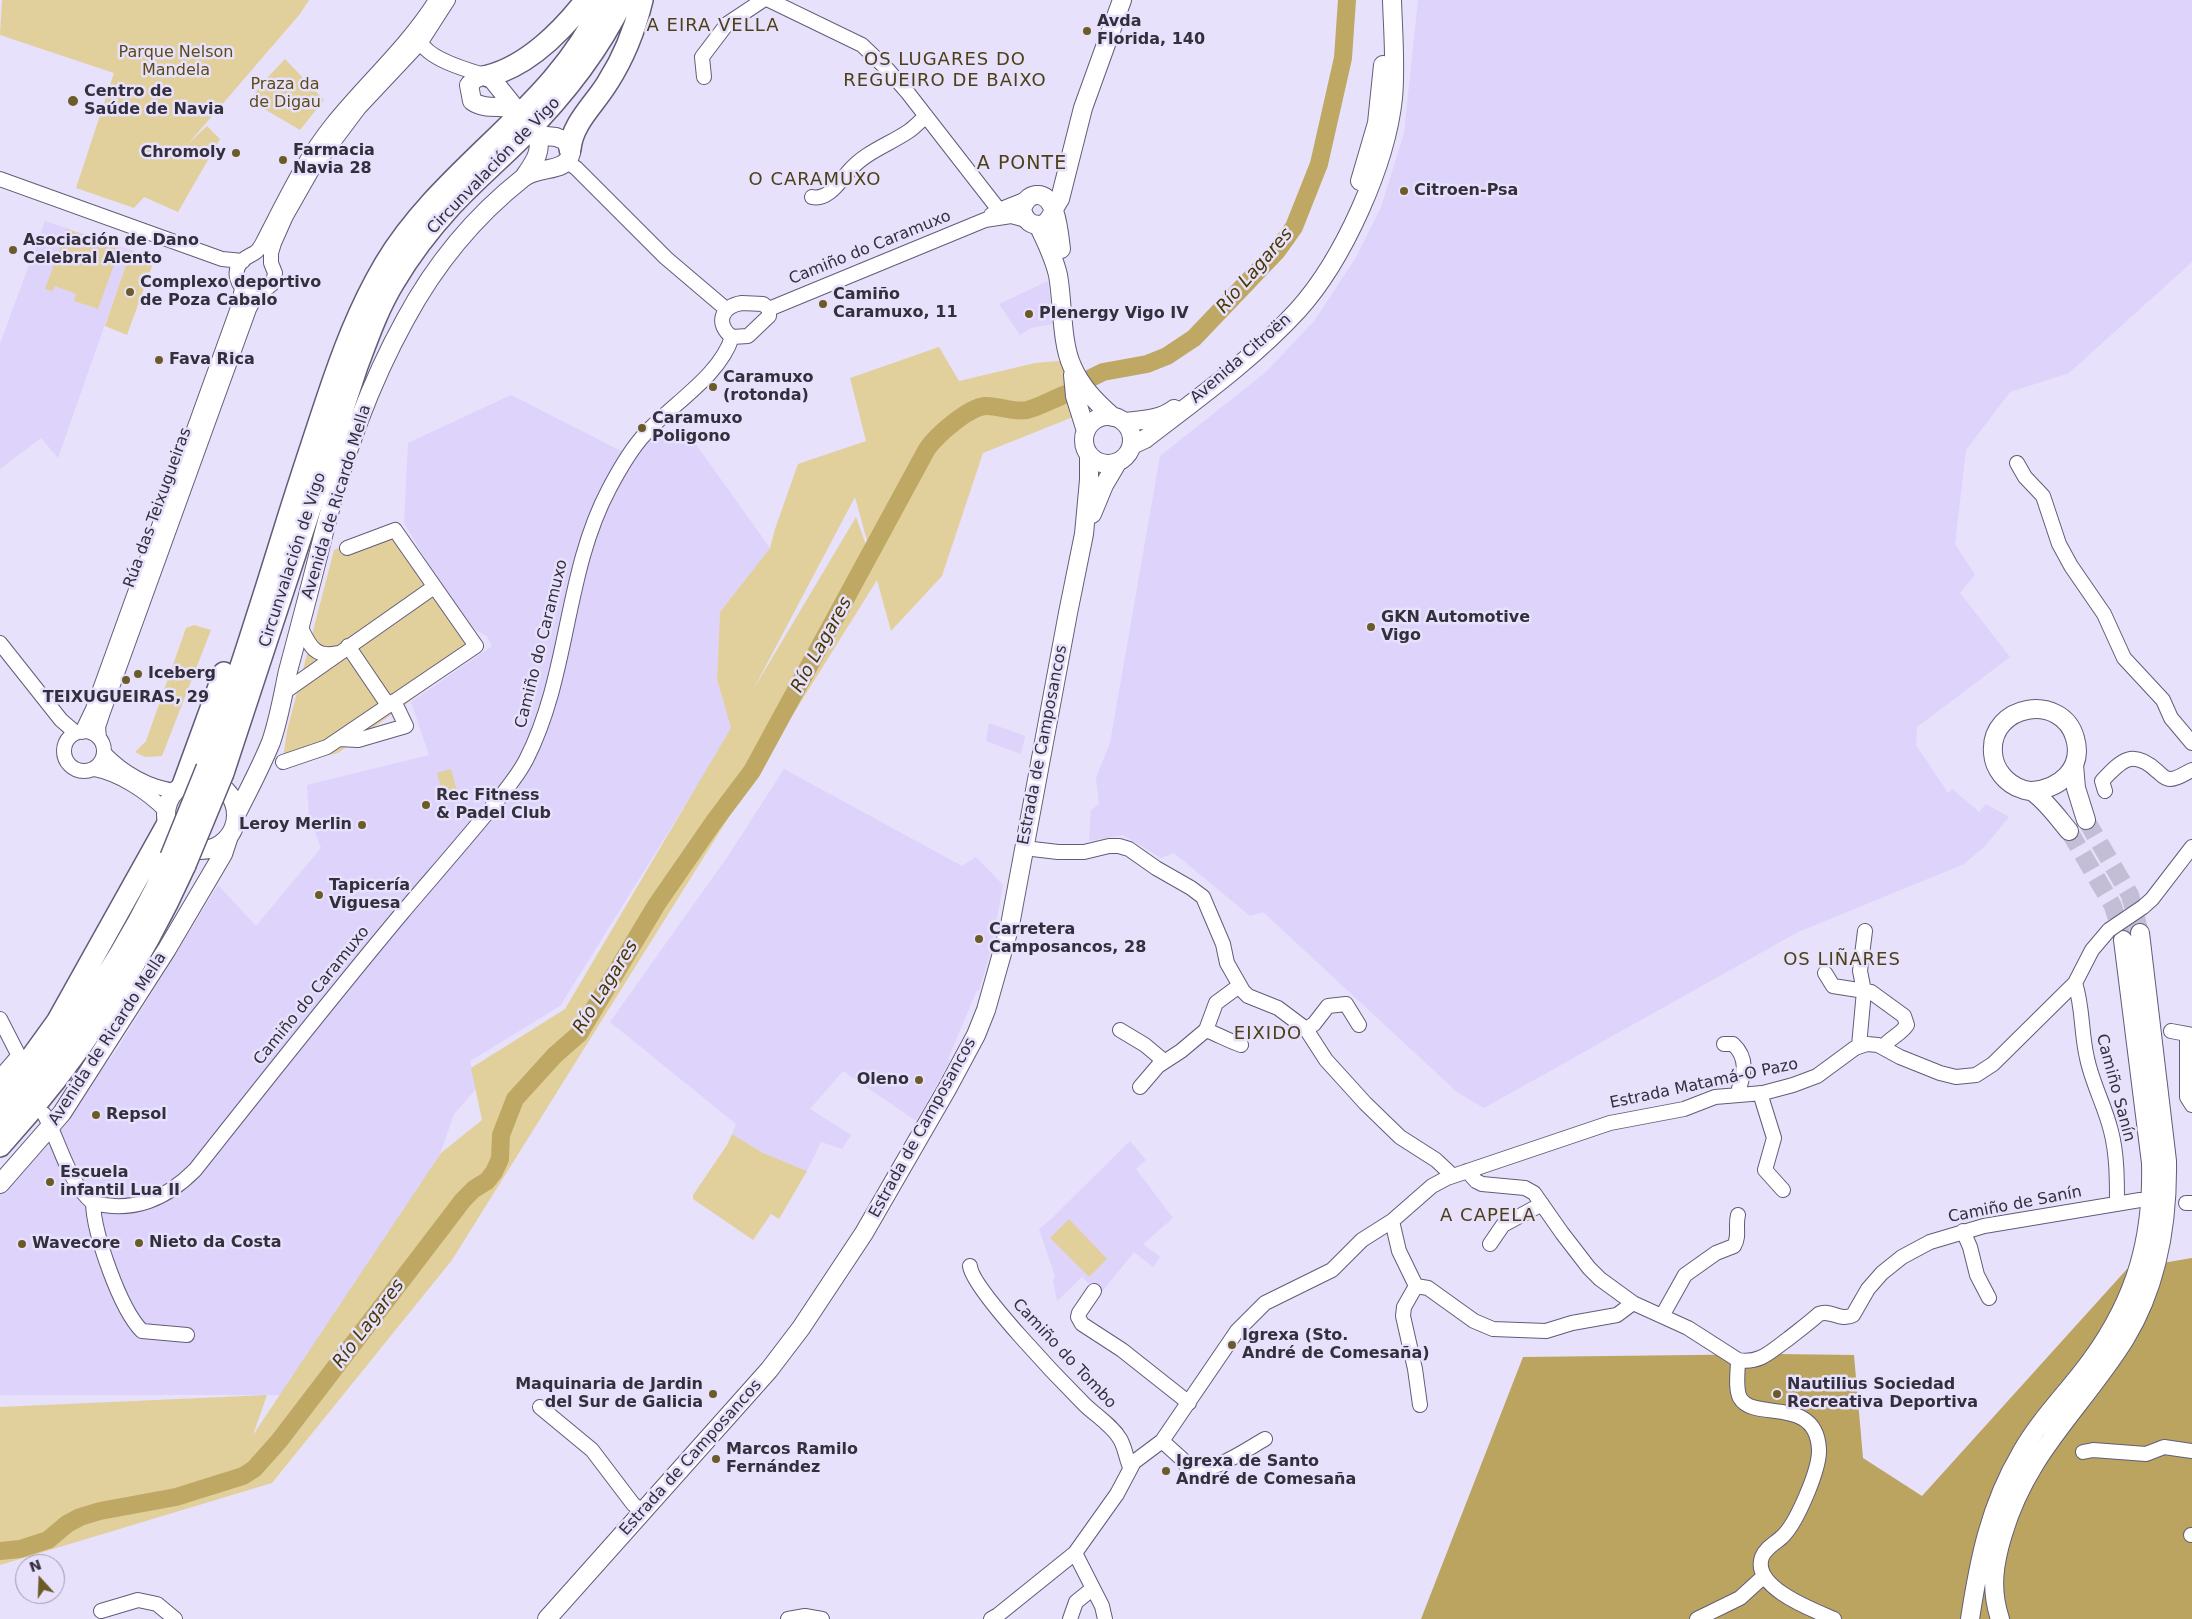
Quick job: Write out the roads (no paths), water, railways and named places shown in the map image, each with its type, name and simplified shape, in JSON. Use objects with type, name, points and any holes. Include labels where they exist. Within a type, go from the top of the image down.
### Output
[{"type":"highway","points":[[486,76],[501,73],[535,51],[569,20],[586,0]]},
{"type":"highway","name":"Circunvalación de Vigo","points":[[215,771],[300,478],[342,354],[360,311],[386,262],[411,227],[440,193],[528,106],[559,71],[576,48],[604,0]]},
{"type":"highway","name":"Circunvalación de Vigo","points":[[0,1146],[43,1096],[100,1019],[151,936],[184,857],[372,325],[394,282],[422,242],[452,206],[522,137],[571,83],[604,36],[623,0]]},
{"type":"highway","points":[[569,155],[576,128],[607,84],[619,62],[638,20],[642,0]]},
{"type":"highway","points":[[180,788],[288,498],[300,478]]},
{"type":"highway","points":[[0,1101],[58,1022],[167,818]]},
{"type":"highway","name":"Circunvalación de Vigo","points":[[0,1120],[57,1050],[98,991],[144,912],[184,857]]},
{"type":"main road","points":[[1032,223],[1049,220],[1053,208],[1060,199],[1083,108],[1122,0]]},
{"type":"main road","points":[[1086,432],[1097,419],[1149,419],[1168,413],[1207,383],[1292,303],[1317,270],[1344,221],[1364,170],[1377,123],[1384,60],[1381,0]]},
{"type":"main road","points":[[1392,0],[1405,61]]},
{"type":"main road","name":"Avenida Citroën","points":[[1132,445],[1145,439],[1257,350],[1299,309],[1322,278],[1346,237],[1371,184],[1382,153],[1390,116],[1395,56],[1392,0]]},
{"type":"main road","points":[[486,76],[516,109],[503,106],[489,108],[477,105],[472,102],[469,85],[474,79],[486,76]]},
{"type":"main road","points":[[561,138],[569,155],[559,168],[549,168],[530,173],[524,177],[543,145],[561,138]]},
{"type":"main road","points":[[543,145],[542,162],[549,168]]},
{"type":"main road","points":[[1071,152],[1054,180],[1033,196],[1022,208],[1048,244],[1058,275],[1072,367],[1080,392],[1086,432],[1084,445],[1089,455],[1101,464],[1117,463],[1124,459],[1132,445],[1130,428],[1080,392]]},
{"type":"main road","points":[[1058,275],[1072,160],[1071,152]]},
{"type":"main road","name":"Avenida de Ricardo Mella","points":[[0,1184],[48,1120],[97,1061],[223,854],[236,815],[271,740],[324,533],[349,447],[386,354],[422,292],[455,246],[495,202],[524,177]]},
{"type":"main road","points":[[1033,196],[1044,196],[1050,201],[1058,227],[1061,249]]},
{"type":"main road","name":"Estrada de Camposancos","points":[[547,1619],[768,1370],[801,1328],[846,1263],[915,1146],[969,1049],[986,1010],[1010,925],[1084,534],[1090,480],[1089,455]]},
{"type":"main road","name":"Estrada de Camposancos","points":[[1084,534],[1104,485],[1117,463]]},
{"type":"main road","points":[[2074,765],[2067,776],[2057,785],[2045,790],[2032,791],[2011,784],[2002,776],[1996,765],[1993,752],[1994,739],[2000,726],[2009,716],[2021,710],[2035,708],[2048,710],[2060,716],[2069,726],[2075,739],[2074,765],[2076,788],[2086,820]]},
{"type":"main road","points":[[230,796],[253,780]]},
{"type":"main road","points":[[184,857],[186,847],[177,841],[167,818],[168,804],[180,788],[200,781],[209,782],[224,790],[230,796],[236,815]]},
{"type":"main road","points":[[2032,791],[2069,832]]},
{"type":"main road","points":[[184,857],[207,850],[228,839]]},
{"type":"main road","points":[[184,857],[201,860],[204,886]]},
{"type":"main road","points":[[2000,1619],[1993,1591],[1993,1573],[2004,1529],[2018,1493],[2046,1445],[2125,1338],[2144,1300],[2163,1236],[2167,1199],[2167,1161],[2140,933]]},
{"type":"main road","points":[[1970,1619],[1981,1553],[1990,1519],[2005,1484],[2021,1452],[2109,1334],[2130,1292],[2149,1223],[2152,1196],[2151,1163],[2116,935]]},
{"type":"street","name":"Rúa das Teixugueiras","points":[[79,732],[94,709],[239,305],[240,283],[237,272],[248,258],[258,251],[287,192],[332,124],[400,50],[423,21],[436,0]]},
{"type":"street","name":"Rúa das Teixugueiras","points":[[99,738],[98,727],[103,712],[249,309],[260,293],[270,288],[275,278],[274,268],[271,263],[274,243],[286,216],[311,172],[359,108],[421,42],[448,0]]},
{"type":"street","points":[[704,77],[702,57],[727,24],[763,0]]},
{"type":"street","points":[[769,0],[862,45],[888,70],[999,210]]},
{"type":"street","points":[[421,42],[428,52],[467,70],[486,76]]},
{"type":"street","points":[[409,56],[417,54],[434,64],[457,73],[469,85]]},
{"type":"street","points":[[812,197],[822,196],[829,192],[838,185],[857,163],[911,130],[926,116]]},
{"type":"street","points":[[569,155],[666,258],[726,309]]},
{"type":"street","points":[[0,179],[222,259],[266,258],[271,263]]},
{"type":"street","points":[[0,187],[219,266],[231,272],[250,293],[260,293]]},
{"type":"street","name":"Camiño do Caramuxo","points":[[768,309],[985,220],[999,210],[1033,196]]},
{"type":"street","name":"Camiño do Caramuxo","points":[[985,220],[1011,216],[1032,223]]},
{"type":"street","points":[[733,304],[762,304],[768,309],[769,316],[760,327],[748,336],[732,337],[727,333],[722,319],[726,309],[733,304]]},
{"type":"street","name":"Camiño do Caramuxo","points":[[93,1203],[122,1207],[142,1203],[172,1191],[195,1170],[315,1019],[399,917],[446,864],[507,788],[524,764],[536,740],[554,684],[579,566],[590,531],[622,466],[646,433],[714,369],[726,353],[732,337]]},
{"type":"street","points":[[2017,463],[2025,477],[2043,496],[2059,544],[2071,566],[2104,614],[2124,658],[2159,695],[2171,718],[2192,743]]},
{"type":"street","points":[[283,762],[327,747],[476,646],[395,530],[346,548]]},
{"type":"street","points":[[283,693],[434,587]]},
{"type":"street","points":[[300,626],[309,645],[316,651],[322,654],[344,650]]},
{"type":"street","points":[[0,643],[61,720],[79,732],[94,734],[99,738],[104,748],[104,754],[99,765],[94,769]]},
{"type":"street","points":[[339,738],[358,740],[406,726],[391,703],[344,650]]},
{"type":"street","points":[[0,657],[55,726],[66,744]]},
{"type":"street","points":[[79,732],[66,744],[64,751],[70,765],[81,771],[94,769],[111,772],[156,801],[167,818]]},
{"type":"street","points":[[104,754],[116,765],[159,789],[180,788]]},
{"type":"street","points":[[2105,791],[2102,781],[2126,759],[2134,757],[2153,767],[2166,778],[2171,779],[2192,770]]},
{"type":"street","points":[[1024,848],[1058,852],[1084,852],[1109,846],[1119,846],[1129,849],[1156,868],[1192,888],[1203,897],[1223,944],[1227,963],[1239,986],[1248,996],[1278,1008],[1306,1029],[1326,1060],[1365,1103],[1400,1137],[1436,1160],[1453,1176]]},
{"type":"street","points":[[1865,931],[1860,971],[1864,991],[1859,1046],[1873,1044],[1883,1047],[1912,1063],[1940,1073],[1956,1077],[1976,1076],[1993,1064],[2075,983],[2092,950],[2116,935],[2156,894],[2192,847]]},
{"type":"street","points":[[1825,972],[1834,986],[1871,992],[1904,1016],[1907,1025],[1902,1032],[1890,1038],[1883,1047]]},
{"type":"street","name":"Camiño Sanín","points":[[2075,983],[2080,998],[2082,1036],[2088,1064],[2111,1131],[2116,1163],[2117,1203]]},
{"type":"street","points":[[1140,1087],[1164,1061],[1181,1051],[1206,1030],[1216,1003],[1239,986]]},
{"type":"street","points":[[1306,1029],[1314,1024],[1328,1006],[1346,1004],[1359,1025]]},
{"type":"street","points":[[0,1019],[20,1057],[0,1077]]},
{"type":"street","points":[[1120,1030],[1145,1045],[1164,1061]]},
{"type":"street","points":[[1206,1030],[1222,1036],[1227,1041],[1242,1045]]},
{"type":"street","points":[[2170,1030],[2190,1034],[2187,1097],[2192,1105]]},
{"type":"street","points":[[1724,1044],[1733,1044],[1738,1048],[1745,1068],[1737,1095]]},
{"type":"street","name":"Estrada Matamá-O Pazo","points":[[991,1619],[998,1616],[1074,1553],[1117,1494],[1130,1468],[1139,1456],[1162,1441],[1237,1331],[1258,1309],[1276,1297],[1332,1270],[1362,1240],[1392,1221],[1432,1186],[1453,1176],[1596,1126],[1684,1109],[1714,1098],[1760,1093],[1808,1080],[1859,1046]]},
{"type":"street","points":[[1760,1093],[1774,1138],[1765,1170],[1784,1190]]},
{"type":"street","points":[[48,1120],[64,1158],[81,1190],[93,1203],[94,1217],[112,1275],[133,1322],[142,1331],[187,1335]]},
{"type":"street","points":[[1467,1172],[1482,1184],[1530,1190],[1537,1196],[1562,1233],[1595,1274],[1633,1303],[1688,1328],[1738,1360],[1738,1390],[1740,1398],[1746,1405],[1802,1417],[1813,1431],[1819,1447],[1818,1465],[1814,1478],[1789,1528],[1783,1536],[1766,1550],[1762,1557],[1761,1567],[1763,1577],[1776,1590],[1834,1619]]},
{"type":"street","name":"Camiño de Sanín","points":[[1738,1360],[1749,1361],[1766,1356],[1823,1312],[1843,1318],[1853,1316],[1868,1289],[1882,1273],[1902,1257],[1930,1242],[1963,1231],[2140,1200]]},
{"type":"street","points":[[1490,1244],[1504,1225],[1542,1204]]},
{"type":"street","points":[[1662,1316],[1685,1275],[1716,1253],[1734,1246],[1738,1237],[1736,1222],[1738,1215]]},
{"type":"street","points":[[1392,1221],[1399,1251],[1416,1286]]},
{"type":"street","points":[[1963,1231],[1970,1247],[1977,1276],[1989,1298]]},
{"type":"street","name":"Camiño do Tombo","points":[[970,1266],[972,1274],[984,1293],[1024,1339],[1084,1404],[1120,1438],[1130,1468]]},
{"type":"street","points":[[1416,1286],[1428,1288],[1474,1321],[1493,1328],[1546,1331],[1572,1323],[1617,1315],[1633,1303]]},
{"type":"street","points":[[1416,1286],[1404,1307],[1403,1316],[1415,1369],[1420,1404]]},
{"type":"street","points":[[1094,1291],[1079,1313],[1078,1317],[1082,1324],[1122,1350],[1189,1403]]},
{"type":"street","points":[[540,1407],[592,1450],[634,1504],[643,1512]]},
{"type":"street","points":[[1162,1441],[1182,1458],[1187,1467],[1197,1470],[1216,1466],[1265,1439]]},
{"type":"street","points":[[2083,1452],[2093,1450],[2146,1454],[2164,1447],[2192,1452]]},
{"type":"street","points":[[1074,1553],[1102,1606],[1105,1619]]},
{"type":"street","points":[[1697,1619],[1740,1598],[1763,1577]]},
{"type":"street","points":[[1070,1619],[1076,1602],[1092,1589]]},
{"type":"street","points":[[101,1611],[138,1600],[157,1604],[175,1619]]},
{"type":"street","points":[[788,1619],[805,1616],[822,1619]]},
{"type":"waterway","name":"Río Lagares","points":[[1091,378],[1103,372],[1147,364],[1167,356],[1194,338],[1277,251],[1294,227],[1319,164],[1343,58],[1347,0]]},
{"type":"waterway","name":"Río Lagares","points":[[0,1551],[20,1549],[48,1540],[67,1524],[80,1517],[100,1511],[176,1497],[243,1476],[254,1469],[279,1441],[463,1200],[474,1189],[487,1181],[494,1172],[500,1159],[501,1135],[515,1099],[555,1055],[579,1034],[657,904],[713,823],[752,771],[927,449],[953,423],[978,408],[990,406],[1021,411],[1037,407],[1066,394]]},
{"type":"tunnel","points":[[2086,820],[2130,895],[2140,933]]},
{"type":"tunnel","points":[[2069,831],[2113,906],[2123,940]]},
{"type":"place","name":"Avda Florida, 140","points":[[1087,31]]},
{"type":"place","name":"Centro de Saúde de Navia","points":[[73,101]]},
{"type":"place","name":"Chromoly","points":[[236,153]]},
{"type":"place","name":"Farmacia Navia 28","points":[[283,160]]},
{"type":"place","name":"Citroen-Psa","points":[[1404,191]]},
{"type":"place","name":"Asociación de Dano Celebral Alento","points":[[13,250]]},
{"type":"place","name":"Complexo deportivo de Poza Cabalo","points":[[130,292]]},
{"type":"place","name":"Camiño Caramuxo, 11","points":[[823,304]]},
{"type":"place","name":"Plenergy Vigo IV","points":[[1029,314]]},
{"type":"place","name":"Fava Rica","points":[[159,360]]},
{"type":"place","name":"Caramuxo (rotonda)","points":[[713,387]]},
{"type":"place","name":"Caramuxo Poligono","points":[[642,428]]},
{"type":"place","name":"GKN Automotive Vigo","points":[[1371,627]]},
{"type":"place","name":"Iceberg","points":[[138,674]]},
{"type":"place","name":"TEIXUGUEIRAS, 29","points":[[126,680]]},
{"type":"place","name":"Rec Fitness & Padel Club","points":[[426,805]]},
{"type":"place","name":"Leroy Merlin","points":[[362,825]]},
{"type":"place","name":"Tapicería Viguesa","points":[[319,895]]},
{"type":"place","name":"Carretera Camposancos, 28","points":[[979,939]]},
{"type":"place","name":"Oleno","points":[[919,1080]]},
{"type":"place","name":"Repsol","points":[[96,1115]]},
{"type":"place","name":"Escuela infantil Lua II","points":[[50,1182]]},
{"type":"place","name":"Nieto da Costa","points":[[139,1243]]},
{"type":"place","name":"Wavecore","points":[[22,1244]]},
{"type":"place","name":"Igrexa (Sto. André de Comesaña)","points":[[1232,1345]]},
{"type":"place","name":"Maquinaria de Jardin del Sur de Galicia","points":[[713,1394]]},
{"type":"place","name":"Nautilius Sociedad Recreativa Deportiva","points":[[1777,1394]]},
{"type":"place","name":"Marcos Ramilo Fernández","points":[[716,1459]]},
{"type":"place","name":"Igrexa de Santo André de Comesaña","points":[[1166,1471]]},
{"type":"district","name":"A EIRA VELLA","points":[[713,26]]},
{"type":"district","name":"OS LUGARES DO REGUEIRO DE BAIXO","points":[[945,70]]},
{"type":"district","name":"A PONTE","points":[[1022,164]]},
{"type":"district","name":"O CARAMUXO","points":[[815,180]]},
{"type":"district","name":"OS LIÑARES","points":[[1842,960]]},
{"type":"district","name":"EIXIDO","points":[[1268,1034]]},
{"type":"district","name":"A CAPELA","points":[[1488,1216]]},
{"type":"park label","name":"Parque Nelson Mandela","points":[[176,62]]},
{"type":"park label","name":"Praza da de Digau","points":[[285,94]]}]
